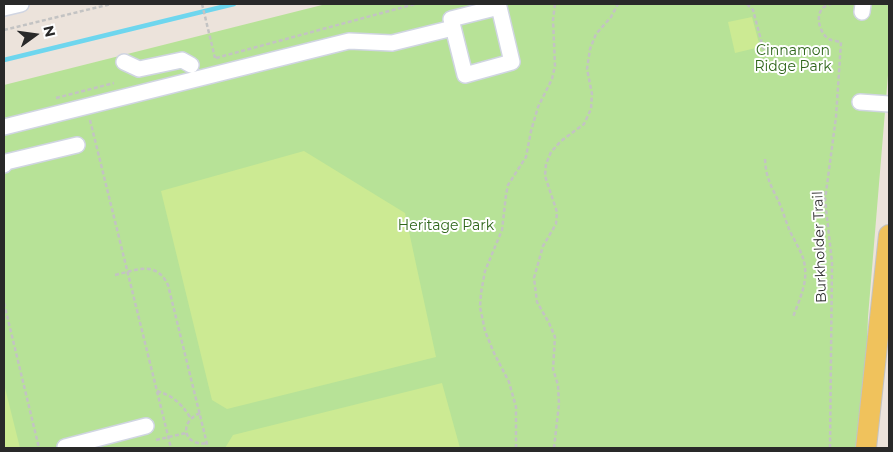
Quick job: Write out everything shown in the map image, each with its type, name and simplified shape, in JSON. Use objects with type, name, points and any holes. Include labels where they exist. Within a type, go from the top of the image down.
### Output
[{"type":"main road","points":[[866,448],[889,235]]},
{"type":"street","points":[[4,8],[21,4]]},
{"type":"street","points":[[499,7],[512,62],[465,75],[453,28],[450,19],[499,7]]},
{"type":"street","points":[[4,127],[349,41],[392,43],[453,28]]},
{"type":"street","points":[[124,62],[139,69],[182,60],[191,65]]},
{"type":"street","points":[[860,102],[889,104]]},
{"type":"street","points":[[4,165],[6,162],[77,145]]},
{"type":"street","points":[[64,447],[146,426]]},
{"type":"path","points":[[4,30],[111,4]]},
{"type":"path","points":[[202,4],[215,58]]},
{"type":"path","points":[[191,65],[415,4]]},
{"type":"path","points":[[516,448],[516,407],[509,382],[485,331],[480,307],[481,293],[485,272],[502,230],[508,185],[526,157],[538,107],[552,79],[555,66],[553,20],[555,4]]},
{"type":"path","points":[[554,448],[559,404],[558,385],[552,359],[555,337],[537,302],[534,278],[543,246],[556,224],[557,212],[544,176],[551,152],[561,141],[584,124],[591,109],[592,94],[587,69],[590,49],[596,34],[611,17],[618,4]]},
{"type":"path","points":[[747,4],[753,10],[766,59]]},
{"type":"path","name":"Burkholder Trail","points":[[830,448],[832,262],[825,200],[836,118],[841,42],[829,39],[818,23],[822,8],[831,4]]},
{"type":"path","points":[[49,100],[119,82]]},
{"type":"path","points":[[83,91],[171,448]]},
{"type":"path","points":[[765,159],[770,186],[793,238],[803,255],[806,269],[804,285],[793,317]]},
{"type":"path","points":[[115,275],[142,268],[150,268],[164,277],[168,285],[208,448]]},
{"type":"path","points":[[4,303],[39,448]]},
{"type":"path","points":[[157,391],[170,396],[183,406],[190,417]]},
{"type":"path","points":[[200,413],[190,417],[186,424],[186,433],[191,440],[198,444],[207,443]]},
{"type":"path","points":[[156,440],[186,433]]},
{"type":"path","points":[[197,448],[198,444]]},
{"type":"green space","name":"Heritage Park","points":[[326,4],[889,4],[889,63],[868,317],[863,448],[4,448],[4,85]]},
{"type":"green space","points":[[752,17],[760,47],[735,53],[728,22]]},
{"type":"green space","points":[[304,151],[405,213],[436,357],[227,409],[212,400],[161,191]]},
{"type":"green space","points":[[442,383],[460,448],[225,448],[233,435]]},
{"type":"green space","points":[[4,384],[20,448],[4,448]]},
{"type":"waterway","points":[[4,60],[234,4]]},
{"type":"park label","name":"Cinnamon Ridge Park","points":[[793,59]]}]
